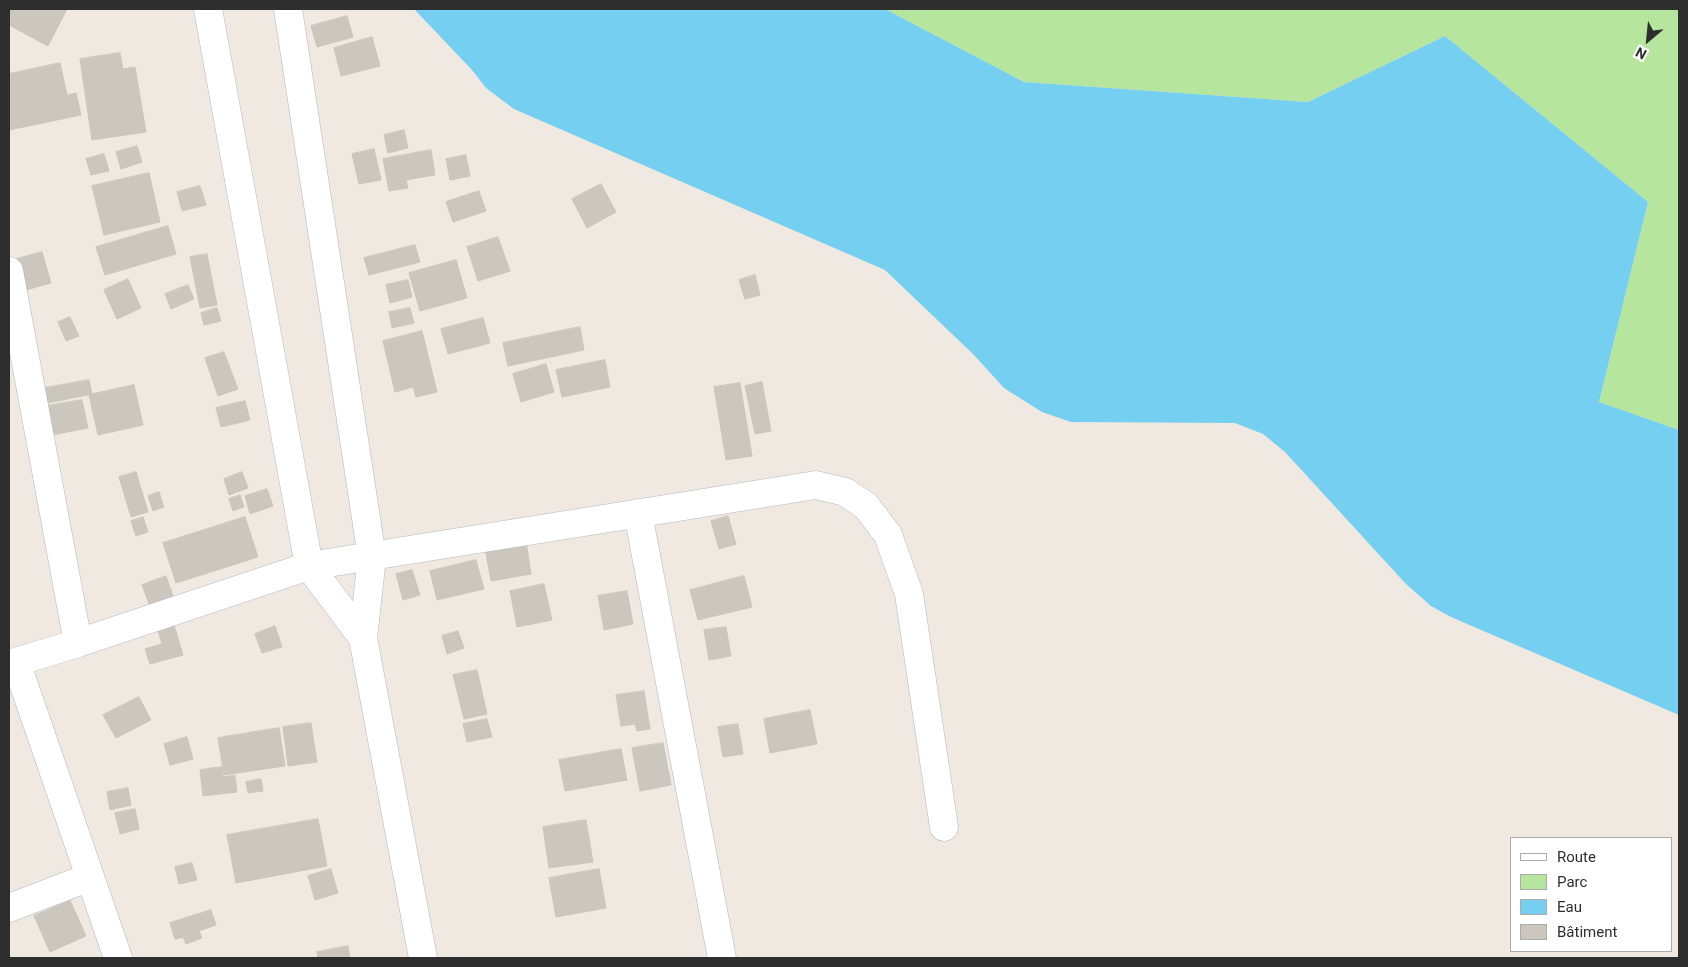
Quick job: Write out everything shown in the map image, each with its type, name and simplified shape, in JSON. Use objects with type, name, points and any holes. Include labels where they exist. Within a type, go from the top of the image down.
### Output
[{"type":"street","points":[[208,9],[309,566],[363,638]]},
{"type":"street","points":[[288,9],[372,558],[363,638],[423,958]]},
{"type":"street","points":[[9,271],[78,644]]},
{"type":"street","points":[[118,958],[12,663],[78,644],[309,566],[372,558],[816,485],[845,492],[866,506],[888,535],[909,594],[944,827]]},
{"type":"street","points":[[638,514],[722,958]]},
{"type":"street","points":[[9,908],[90,876]]},
{"type":"green space","points":[[885,9],[1679,9],[1679,430],[1599,402],[1648,202],[1445,36],[1308,102],[1024,82]]},
{"type":"water","points":[[414,9],[885,9],[1024,82],[1308,102],[1445,36],[1648,202],[1599,402],[1679,430],[1679,715],[1451,617],[1431,606],[1406,584],[1285,452],[1263,434],[1235,423],[1071,422],[1042,412],[1004,388],[974,355],[885,270],[514,109],[486,88],[472,70]]},
{"type":"building","points":[[9,9],[67,9],[48,46],[9,25]]},
{"type":"building","points":[[347,16],[353,37],[317,47],[311,26]]},
{"type":"building","points":[[372,37],[380,66],[341,76],[334,48]]},
{"type":"building","points":[[120,53],[123,69],[135,67],[146,132],[92,140],[80,59]]},
{"type":"building","points":[[60,63],[67,95],[76,93],[81,115],[9,130],[9,74]]},
{"type":"building","points":[[404,130],[408,148],[388,153],[384,135]]},
{"type":"building","points":[[137,146],[142,162],[121,169],[116,152]]},
{"type":"building","points":[[374,149],[381,180],[359,184],[352,154]]},
{"type":"building","points":[[431,150],[435,175],[406,180],[408,188],[389,191],[383,159]]},
{"type":"building","points":[[104,154],[109,171],[91,175],[86,159]]},
{"type":"building","points":[[466,155],[470,176],[450,180],[446,159]]},
{"type":"building","points":[[149,173],[160,222],[104,235],[92,186]]},
{"type":"building","points":[[601,184],[616,212],[587,228],[572,199]]},
{"type":"building","points":[[200,186],[206,205],[182,211],[177,192]]},
{"type":"building","points":[[479,191],[486,211],[453,222],[446,202]]},
{"type":"building","points":[[168,226],[176,254],[105,275],[96,247]]},
{"type":"building","points":[[498,237],[510,271],[478,281],[467,247]]},
{"type":"building","points":[[415,245],[420,262],[369,275],[364,258]]},
{"type":"building","points":[[42,252],[51,283],[26,290],[17,259]]},
{"type":"building","points":[[207,254],[217,305],[200,308],[190,257]]},
{"type":"building","points":[[456,260],[467,298],[420,311],[409,273]]},
{"type":"building","points":[[755,275],[760,295],[745,299],[739,280]]},
{"type":"building","points":[[128,279],[141,308],[117,319],[104,290]]},
{"type":"building","points":[[408,280],[412,297],[390,303],[386,285]]},
{"type":"building","points":[[188,285],[194,299],[171,309],[165,294]]},
{"type":"building","points":[[217,308],[221,321],[204,325],[201,313]]},
{"type":"building","points":[[410,308],[414,323],[392,328],[389,312]]},
{"type":"building","points":[[70,317],[79,336],[66,341],[58,322]]},
{"type":"building","points":[[483,318],[490,343],[448,354],[441,329]]},
{"type":"building","points":[[580,327],[584,350],[508,366],[503,343]]},
{"type":"building","points":[[422,331],[437,392],[416,397],[413,387],[395,392],[383,341]]},
{"type":"building","points":[[224,352],[238,389],[218,396],[205,358]]},
{"type":"building","points":[[605,360],[610,387],[562,397],[556,370]]},
{"type":"building","points":[[546,364],[554,392],[521,402],[513,374]]},
{"type":"building","points":[[89,380],[92,394],[48,403],[45,388]]},
{"type":"building","points":[[762,382],[771,431],[755,434],[745,386]]},
{"type":"building","points":[[740,383],[752,456],[726,460],[714,387]]},
{"type":"building","points":[[134,385],[143,425],[98,435],[89,395]]},
{"type":"building","points":[[82,400],[88,428],[46,436],[41,407]]},
{"type":"building","points":[[245,401],[250,420],[221,427],[216,408]]},
{"type":"building","points":[[136,472],[148,512],[131,517],[119,477]]},
{"type":"building","points":[[242,472],[248,488],[229,495],[224,479]]},
{"type":"building","points":[[267,489],[273,506],[250,514],[245,496]]},
{"type":"building","points":[[159,492],[164,507],[153,511],[148,496]]},
{"type":"building","points":[[240,495],[244,507],[233,511],[229,499]]},
{"type":"building","points":[[728,516],[736,544],[719,549],[711,521]]},
{"type":"building","points":[[143,517],[148,532],[136,536],[131,521]]},
{"type":"building","points":[[245,517],[258,557],[176,583],[163,543]]},
{"type":"building","points":[[526,541],[531,574],[491,581],[485,548]]},
{"type":"building","points":[[476,560],[484,589],[437,600],[430,571]]},
{"type":"building","points":[[412,570],[420,595],[403,600],[396,574]]},
{"type":"building","points":[[166,576],[173,596],[149,604],[142,585]]},
{"type":"building","points":[[744,576],[752,607],[698,620],[690,590]]},
{"type":"building","points":[[544,584],[552,620],[517,627],[510,591]]},
{"type":"building","points":[[627,591],[633,624],[604,630],[598,596]]},
{"type":"building","points":[[173,622],[183,655],[150,664],[145,649],[162,644],[157,628]]},
{"type":"building","points":[[275,626],[282,647],[262,653],[255,634]]},
{"type":"building","points":[[726,627],[731,656],[709,660],[704,630]]},
{"type":"building","points":[[458,631],[464,648],[447,654],[442,636]]},
{"type":"building","points":[[477,670],[487,714],[464,719],[453,675]]},
{"type":"building","points":[[644,691],[650,729],[637,731],[635,724],[621,726],[616,695]]},
{"type":"building","points":[[139,697],[151,720],[116,738],[103,715]]},
{"type":"building","points":[[810,710],[817,744],[770,753],[764,719]]},
{"type":"building","points":[[487,719],[492,737],[467,742],[463,724]]},
{"type":"building","points":[[311,723],[317,762],[288,766],[283,727]]},
{"type":"building","points":[[738,724],[743,754],[723,757],[718,727]]},
{"type":"building","points":[[279,728],[285,766],[224,775],[218,738]]},
{"type":"building","points":[[187,737],[193,759],[170,765],[164,744]]},
{"type":"building","points":[[663,743],[671,785],[640,791],[632,748]]},
{"type":"building","points":[[621,749],[627,780],[565,791],[559,760]]},
{"type":"building","points":[[222,767],[223,777],[235,775],[237,792],[203,796],[200,770]]},
{"type":"building","points":[[261,779],[263,791],[248,793],[246,782]]},
{"type":"building","points":[[128,788],[131,805],[110,810],[107,792]]},
{"type":"building","points":[[135,809],[139,829],[120,834],[115,813]]},
{"type":"building","points":[[318,819],[327,866],[236,883],[227,835]]},
{"type":"building","points":[[586,820],[593,862],[549,868],[543,827]]},
{"type":"building","points":[[192,863],[197,880],[179,884],[175,867]]},
{"type":"building","points":[[331,869],[338,893],[315,900],[308,876]]},
{"type":"building","points":[[599,869],[606,908],[556,917],[549,878]]},
{"type":"building","points":[[70,900],[86,936],[50,952],[34,916]]},
{"type":"building","points":[[211,910],[216,925],[199,931],[202,938],[186,944],[183,937],[175,939],[170,923]]},
{"type":"building","points":[[348,946],[350,958],[318,958],[317,952]]}]
